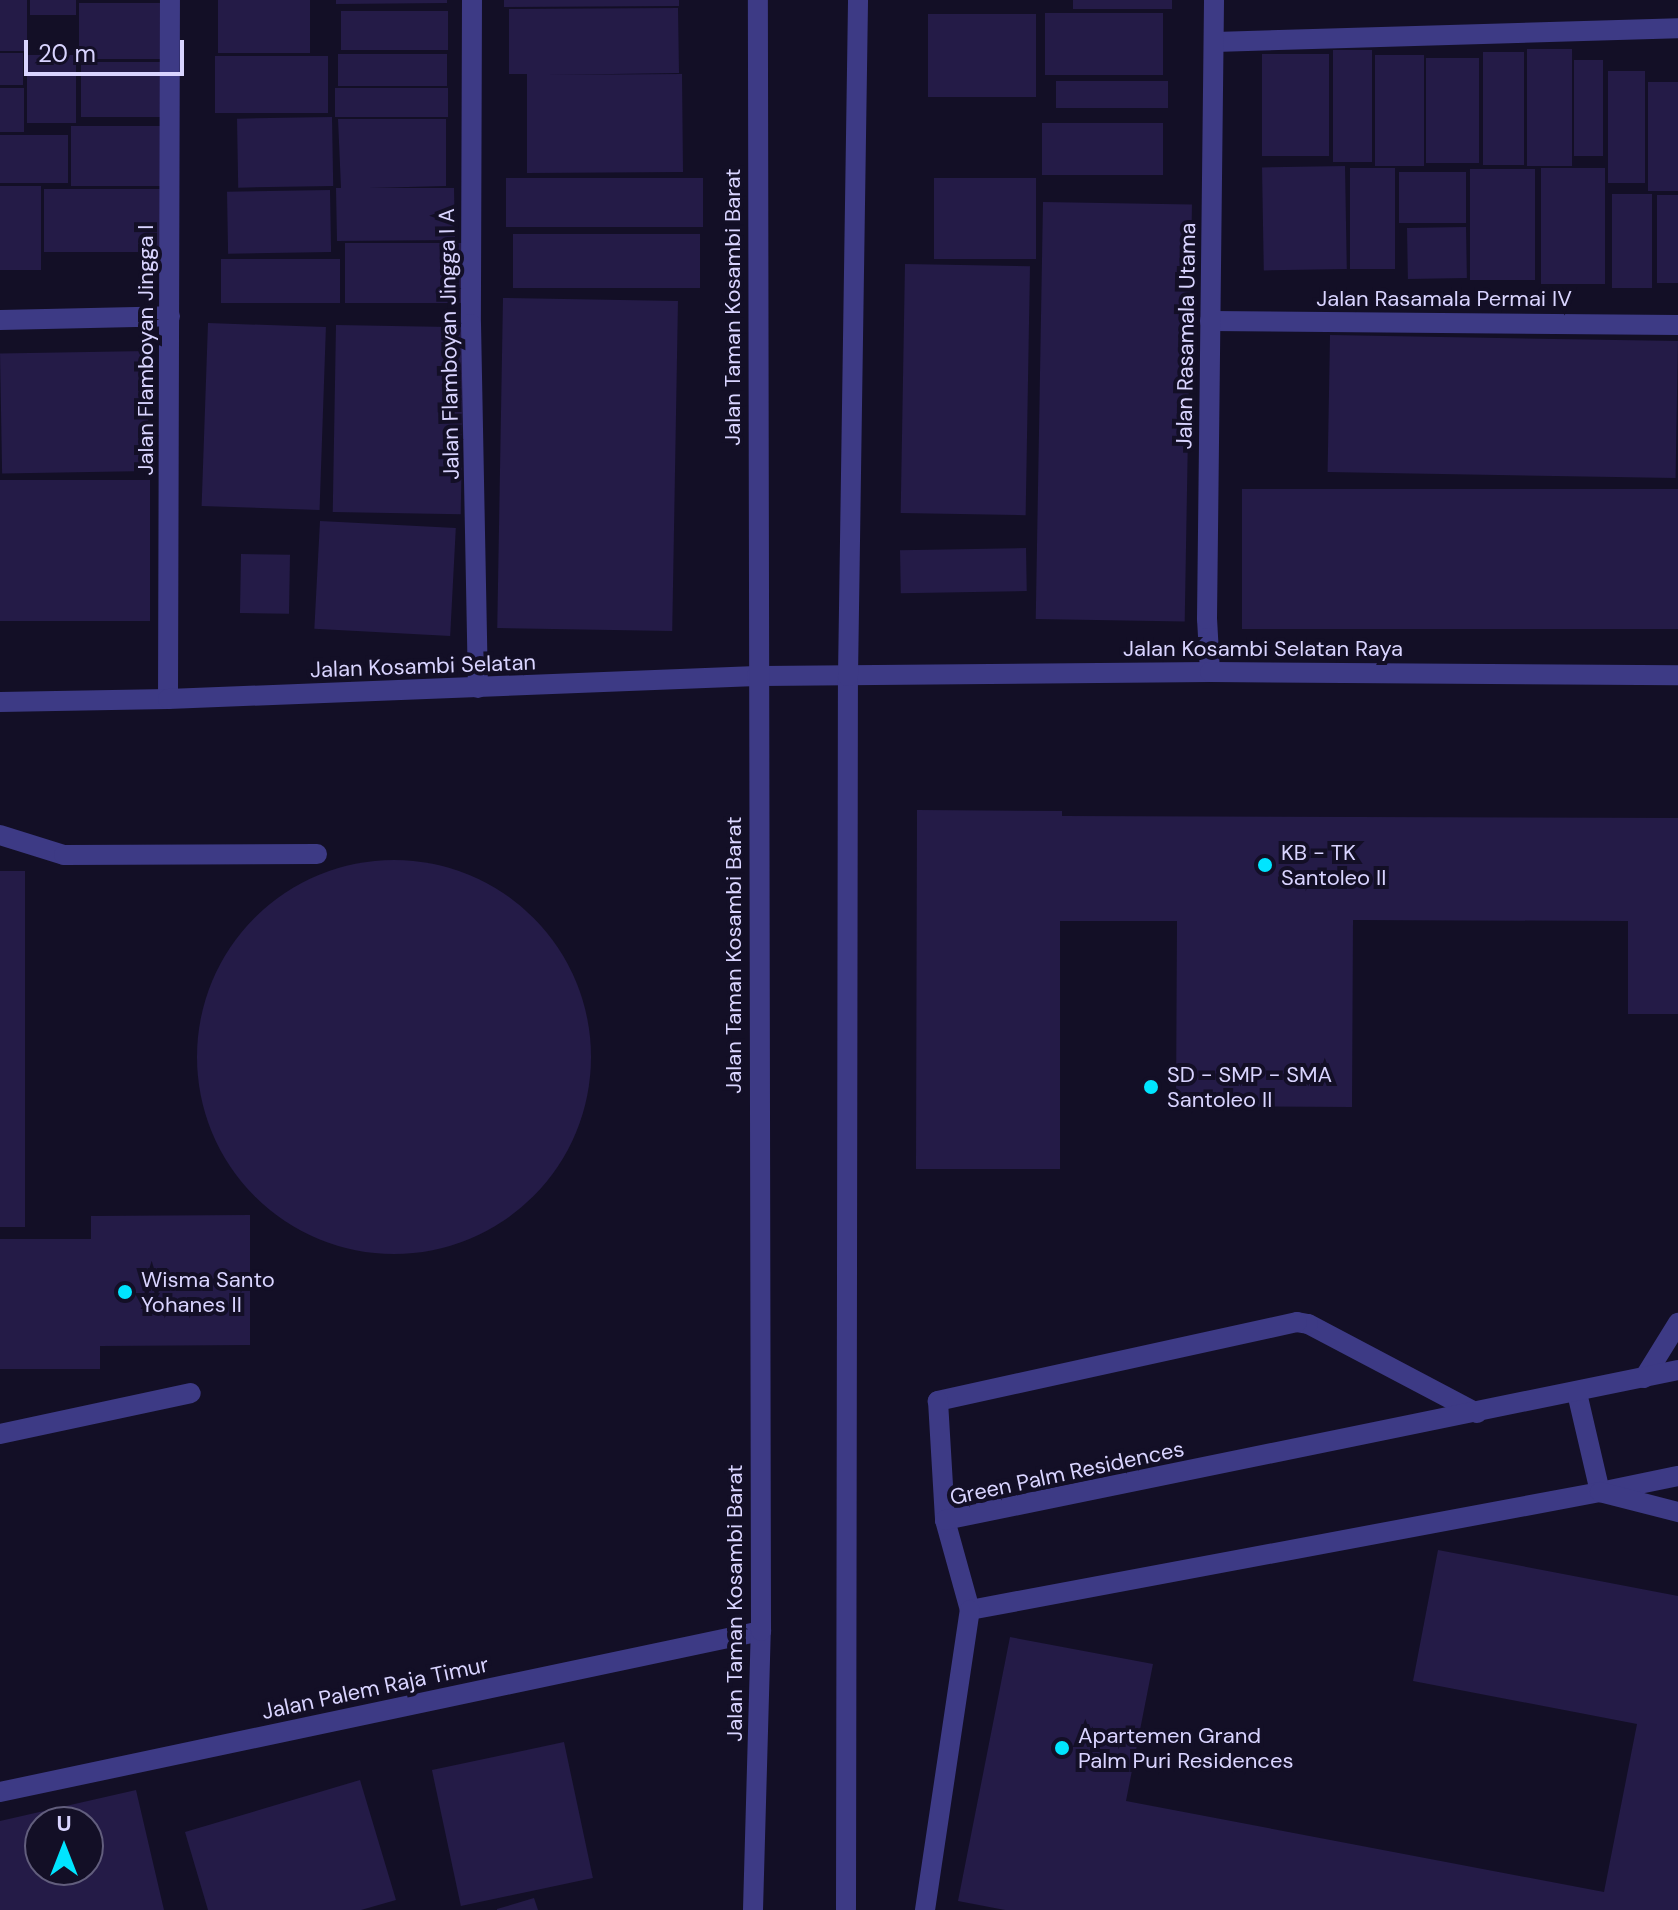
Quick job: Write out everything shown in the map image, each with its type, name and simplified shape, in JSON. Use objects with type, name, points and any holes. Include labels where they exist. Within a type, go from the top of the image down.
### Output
[{"type":"street","name":"Jalan Flamboyan Jingga I","points":[[168,699],[170,0]]},
{"type":"street","name":"Jalan Flamboyan Jingga I A","points":[[472,0],[471,324],[478,688]]},
{"type":"street","name":"Jalan Taman Kosambi Barat","points":[[753,1910],[761,1631],[762,676],[757,645],[758,0]]},
{"type":"street","points":[[846,1910],[843,676],[858,0]]},
{"type":"street","name":"Jalan Rasamala Utama","points":[[1210,672],[1207,603],[1214,0]]},
{"type":"street","points":[[1215,42],[1678,28]]},
{"type":"street","points":[[0,320],[170,316]]},
{"type":"street","name":"Jalan Rasamala Permai IV","points":[[1210,321],[1678,325]]},
{"type":"street","name":"Jalan Kosambi Selatan Raya","points":[[843,676],[1210,672],[1678,675]]},
{"type":"street","name":"Jalan Kosambi Selatan","points":[[0,702],[168,699],[762,676],[843,676]]},
{"type":"street","points":[[0,835],[64,855],[317,854]]},
{"type":"street","points":[[1644,1378],[1678,1323]]},
{"type":"street","points":[[945,1520],[938,1401],[1283,1324],[1308,1324],[1477,1413]]},
{"type":"street","name":"Green Palm Residences","points":[[970,1610],[945,1520],[1678,1370]]},
{"type":"street","points":[[0,1434],[191,1393]]},
{"type":"street","points":[[1577,1393],[1600,1492]]},
{"type":"street","points":[[925,1910],[970,1610],[1678,1476]]},
{"type":"street","points":[[1600,1492],[1678,1512]]},
{"type":"street","name":"Jalan Palem Raja Timur","points":[[0,1792],[761,1631]]},
{"type":"building","points":[[0,0],[27,0],[27,51],[0,51]]},
{"type":"building","points":[[30,0],[76,0],[76,15],[30,15]]},
{"type":"building","points":[[218,0],[310,0],[310,53],[218,53]]},
{"type":"building","points":[[336,0],[447,0],[447,3],[336,4]]},
{"type":"building","points":[[504,0],[679,0],[679,6],[504,7]]},
{"type":"building","points":[[1073,0],[1172,0],[1172,9],[1073,9]]},
{"type":"building","points":[[79,3],[162,3],[162,59],[79,59]]},
{"type":"building","points":[[678,8],[679,73],[545,75],[682,74],[683,172],[527,173],[527,74],[509,74],[509,9]]},
{"type":"building","points":[[341,11],[448,11],[448,50],[341,50]]},
{"type":"building","points":[[1045,13],[1163,13],[1163,75],[1045,75]]},
{"type":"building","points":[[928,14],[1036,14],[1036,97],[928,97]]},
{"type":"building","points":[[1527,49],[1572,49],[1572,166],[1527,166]]},
{"type":"building","points":[[1333,50],[1372,50],[1372,162],[1333,162]]},
{"type":"building","points":[[1483,52],[1524,52],[1524,165],[1483,165]]},
{"type":"building","points":[[0,53],[23,53],[23,85],[0,85]]},
{"type":"building","points":[[338,54],[447,54],[447,86],[338,86]]},
{"type":"building","points":[[1262,54],[1329,54],[1329,156],[1262,156]]},
{"type":"building","points":[[27,55],[76,55],[76,123],[27,123]]},
{"type":"building","points":[[1375,55],[1424,55],[1424,166],[1375,166]]},
{"type":"building","points":[[215,56],[328,56],[328,113],[215,113]]},
{"type":"building","points":[[1426,58],[1479,58],[1479,163],[1426,163]]},
{"type":"building","points":[[1574,60],[1603,60],[1603,156],[1574,156]]},
{"type":"building","points":[[81,62],[165,62],[165,117],[81,117]]},
{"type":"building","points":[[1608,71],[1645,71],[1645,183],[1608,183]]},
{"type":"building","points":[[1056,81],[1168,81],[1168,108],[1056,108]]},
{"type":"building","points":[[1648,82],[1678,82],[1678,191],[1648,191]]},
{"type":"building","points":[[0,88],[24,88],[24,132],[0,132]]},
{"type":"building","points":[[335,88],[448,88],[448,117],[335,117]]},
{"type":"building","points":[[332,117],[333,186],[238,188],[237,119]]},
{"type":"building","points":[[338,119],[446,119],[446,186],[369,188],[454,188],[455,240],[337,241],[336,188],[341,188]]},
{"type":"building","points":[[1042,123],[1163,123],[1163,175],[1042,175]]},
{"type":"building","points":[[71,126],[164,126],[164,186],[71,186]]},
{"type":"building","points":[[0,135],[68,135],[68,183],[0,183]]},
{"type":"building","points":[[1345,166],[1347,269],[1264,270],[1262,167]]},
{"type":"building","points":[[1350,168],[1395,168],[1395,269],[1350,269]]},
{"type":"building","points":[[1541,168],[1605,168],[1605,284],[1541,284]]},
{"type":"building","points":[[1470,169],[1535,169],[1535,280],[1470,280]]},
{"type":"building","points":[[1399,172],[1466,172],[1466,223],[1399,223]]},
{"type":"building","points":[[506,178],[703,178],[703,227],[506,227]]},
{"type":"building","points":[[934,178],[1036,178],[1036,259],[934,259]]},
{"type":"building","points":[[0,186],[41,186],[41,270],[0,270]]},
{"type":"building","points":[[44,189],[163,189],[163,252],[44,252]]},
{"type":"building","points":[[330,190],[331,252],[228,254],[227,192]]},
{"type":"building","points":[[1612,194],[1652,194],[1652,288],[1612,288]]},
{"type":"building","points":[[1657,195],[1678,195],[1678,283],[1657,283]]},
{"type":"building","points":[[1043,202],[1192,205],[1185,622],[1036,619]]},
{"type":"building","points":[[1466,227],[1467,278],[1408,279],[1407,228]]},
{"type":"building","points":[[513,234],[700,234],[700,288],[513,288]]},
{"type":"building","points":[[345,243],[469,243],[469,303],[345,303]]},
{"type":"building","points":[[221,259],[340,259],[340,303],[221,303]]},
{"type":"building","points":[[905,264],[1030,266],[1026,515],[901,513]]},
{"type":"building","points":[[503,298],[678,301],[672,631],[497,628]]},
{"type":"building","points":[[208,323],[326,327],[320,510],[202,506]]},
{"type":"building","points":[[336,325],[464,327],[461,514],[333,512]]},
{"type":"building","points":[[1330,335],[1678,341],[1676,478],[1328,472]]},
{"type":"building","points":[[147,351],[149,471],[2,474],[0,354]]},
{"type":"building","points":[[0,480],[150,480],[150,621],[0,621]]},
{"type":"building","points":[[1242,489],[1678,489],[1678,629],[1242,629]]},
{"type":"building","points":[[320,521],[456,528],[450,636],[314,629]]},
{"type":"building","points":[[1026,548],[1027,591],[901,593],[900,550]]},
{"type":"building","points":[[241,554],[290,555],[289,614],[240,613]]},
{"type":"building","points":[[917,810],[1062,811],[1062,816],[1678,818],[1678,1014],[1628,1014],[1628,921],[1353,920],[1352,1107],[1176,1106],[1177,921],[1060,921],[1060,1169],[916,1169]]},
{"type":"building","points":[[394,860],[433,863],[470,875],[504,893],[534,917],[558,947],[576,981],[588,1018],[591,1057],[588,1096],[576,1133],[558,1167],[534,1197],[504,1221],[470,1239],[433,1251],[394,1254],[355,1251],[318,1239],[284,1221],[254,1197],[230,1167],[212,1133],[200,1096],[197,1057],[200,1018],[212,981],[230,947],[254,917],[284,893],[318,875],[355,863]]},
{"type":"building","points":[[0,871],[25,871],[25,1227],[0,1227]]},
{"type":"building","name":"Wisma Santo Yohanes II","points":[[250,1215],[250,1345],[100,1346],[100,1369],[0,1369],[0,1239],[91,1239],[91,1216]]},
{"type":"building","name":"Apartemen Grand Palm Puri Residences","points":[[1438,1550],[1678,1596],[1678,1910],[1005,1910],[958,1901],[1010,1637],[1153,1664],[1126,1801],[1604,1892],[1637,1724],[1413,1681]]},
{"type":"building","points":[[564,1742],[593,1878],[461,1906],[432,1770]]},
{"type":"building","points":[[360,1780],[396,1900],[361,1910],[208,1910],[185,1832]]},
{"type":"building","points":[[136,1790],[164,1910],[0,1910],[0,1821],[24,1816],[24,1886],[104,1886],[104,1806],[66,1806]]},
{"type":"building","points":[[534,1898],[538,1910],[497,1910],[497,1909]]},
{"type":"place","name":"KB - TK Santoleo II","points":[[1265,865]]},
{"type":"place","name":"SD - SMP - SMA Santoleo II","points":[[1151,1087]]},
{"type":"place","name":"Wisma Santo Yohanes II","points":[[125,1292]]},
{"type":"place","name":"Apartemen Grand Palm Puri Residences","points":[[1062,1748]]}]
